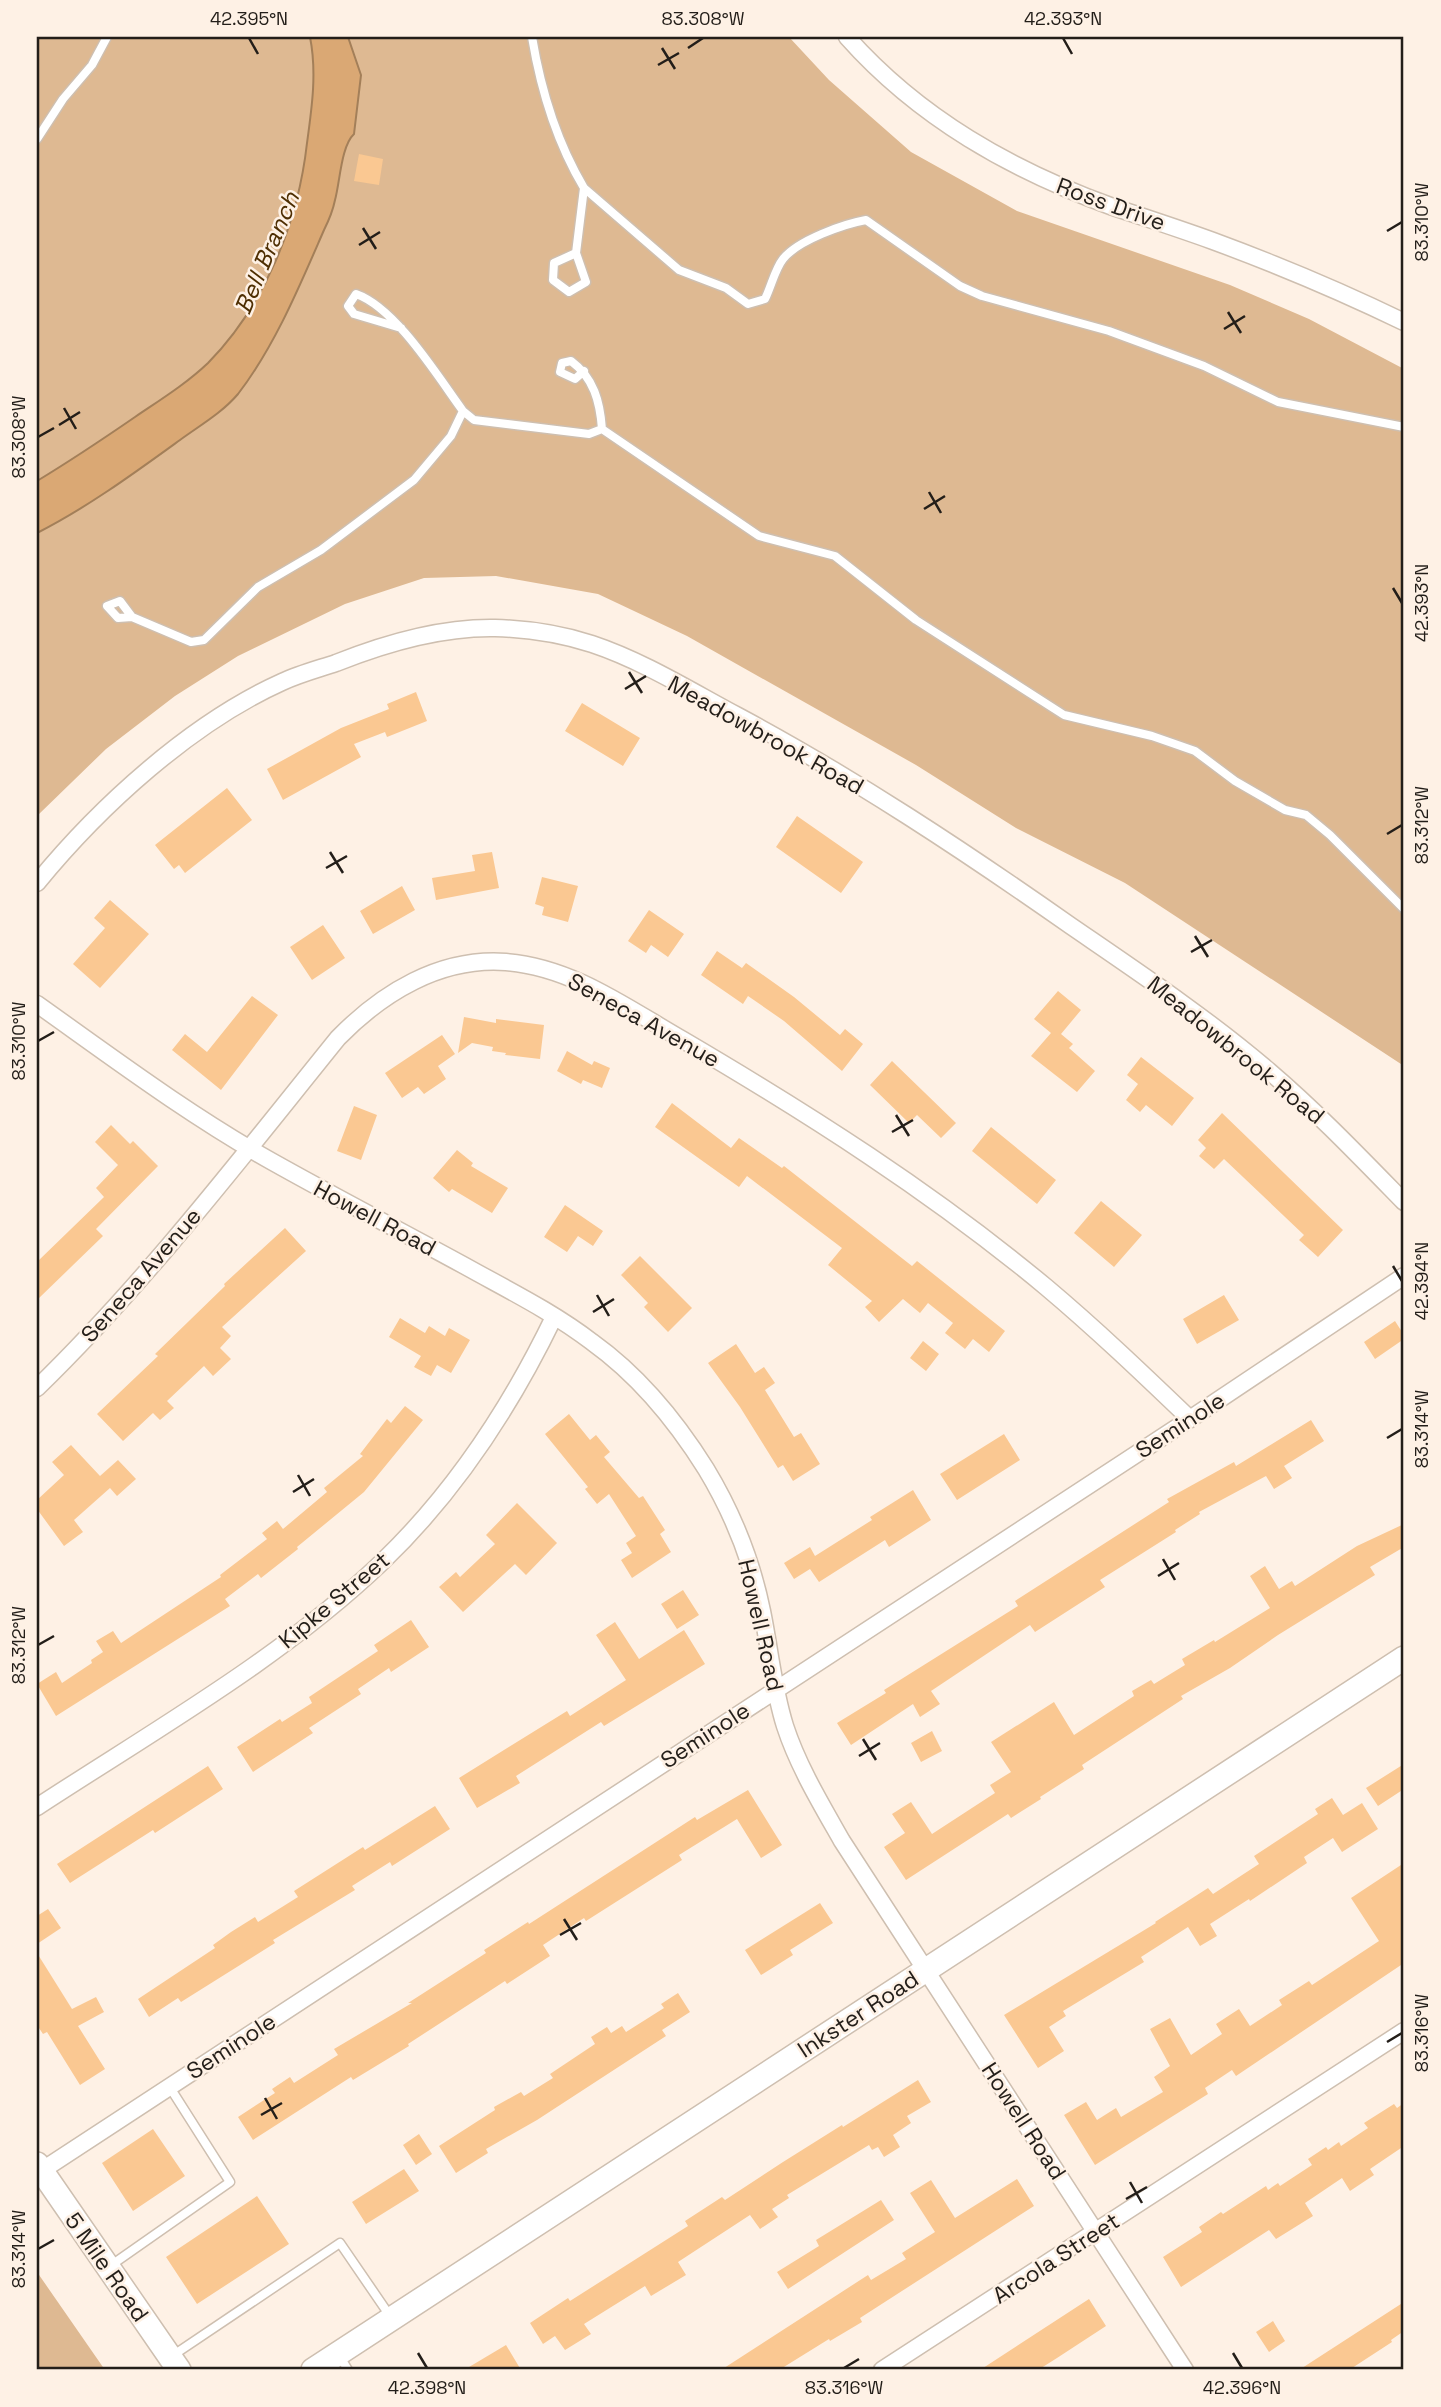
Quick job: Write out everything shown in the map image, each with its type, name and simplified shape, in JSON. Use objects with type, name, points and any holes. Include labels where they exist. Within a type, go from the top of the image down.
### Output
[{"type":"main road","name":"Inkster Road","points":[[313,2370],[343,2362],[392,2318],[1404,1658]]},
{"type":"main road","name":"5 Mile Road","points":[[39,2167],[174,2364]]},
{"type":"street","name":"Ross Drive","points":[[847,37],[914,102],[988,152],[1110,206],[1294,272],[1404,322]]},
{"type":"street","name":"Meadowbrook Road","points":[[37,883],[69,845],[131,785],[208,726],[282,681],[365,651],[451,631],[491,628],[556,635],[628,658],[771,734],[903,813],[1042,905],[1192,1010],[1267,1069],[1325,1120],[1404,1202]]},
{"type":"street","name":"Seneca Avenue","points":[[37,1388],[145,1276],[338,1038],[359,1017],[389,994],[429,974],[468,963],[503,962],[545,968],[587,985],[785,1100],[867,1153],[977,1233],[1045,1287],[1190,1419]]},
{"type":"street","name":"Howell Road","points":[[37,1003],[115,1060],[249,1148],[527,1300],[592,1341],[641,1385],[676,1425],[706,1470],[731,1518],[750,1568],[762,1610],[775,1690],[786,1729],[817,1797],[842,1841],[1185,2370]]},
{"type":"street","name":"Seminole","points":[[39,2167],[169,2087],[1404,1276]]},
{"type":"street","name":"Kipke Street","points":[[37,1807],[251,1667],[313,1622],[383,1561],[441,1498],[480,1447],[515,1393],[555,1317]]},
{"type":"street","name":"Arcola Street","points":[[882,2370],[1404,2031]]},
{"type":"lane","points":[[37,139],[63,99],[92,65],[107,37]]},
{"type":"lane","points":[[532,37],[546,107],[567,159],[584,188],[678,270],[726,288],[748,304],[765,299],[783,259],[798,247],[842,224],[866,220],[960,286],[982,296],[1109,331],[1204,366],[1278,402],[1404,427]]},
{"type":"lane","points":[[576,253],[554,263],[553,280],[569,292],[586,282],[576,253],[584,188]]},
{"type":"lane","points":[[401,328],[354,314],[348,306],[356,294],[368,298],[401,328],[463,411],[474,420],[589,434],[602,429]]},
{"type":"lane","points":[[584,371],[600,403],[602,429]]},
{"type":"lane","points":[[132,617],[191,642],[204,640],[258,587],[321,550],[414,480],[451,436],[463,411]]},
{"type":"lane","points":[[602,429],[759,536],[835,556],[916,620],[1063,715],[1152,736],[1195,751],[1235,781],[1285,810],[1306,815],[1330,835],[1404,909]]},
{"type":"lane","points":[[107,2267],[230,2182],[169,2087]]},
{"type":"lane","points":[[174,2364],[340,2243],[392,2318]]},
{"type":"shaded area","points":[[37,37],[789,37],[829,80],[911,152],[1017,211],[1230,285],[1309,319],[1404,369],[1404,1066],[1125,883],[1016,828],[916,765],[687,636],[598,594],[496,576],[424,578],[345,604],[238,656],[175,696],[106,749],[37,816]]},
{"type":"shaded area","name":"Bell Branch","points":[[310,37],[348,37],[361,75],[354,134],[346,147],[332,211],[296,293],[264,356],[238,394],[210,419],[110,489],[37,533],[37,481],[200,371],[228,340],[262,289],[287,232],[302,173],[313,90]]},
{"type":"shaded area","points":[[37,2272],[105,2370],[37,2370]]},
{"type":"building","points":[[359,154],[383,159],[379,185],[354,181]]},
{"type":"building","points":[[416,692],[427,721],[387,737],[385,732],[354,744],[361,757],[283,800],[267,769],[341,728],[389,709],[387,704]]},
{"type":"building","points":[[582,703],[640,738],[623,766],[565,731]]},
{"type":"building","points":[[227,788],[252,820],[185,873],[179,865],[174,869],[155,845]]},
{"type":"building","points":[[797,816],[863,862],[841,893],[776,847]]},
{"type":"building","points":[[492,852],[499,888],[436,900],[432,878],[475,871],[472,855]]},
{"type":"building","points":[[542,877],[578,886],[568,922],[542,915],[544,907],[535,904]]},
{"type":"building","points":[[402,886],[415,910],[373,934],[360,911]]},
{"type":"building","points":[[110,900],[149,934],[100,988],[73,964],[105,928],[94,918]]},
{"type":"building","points":[[649,910],[684,934],[668,957],[651,945],[646,953],[628,941]]},
{"type":"building","points":[[323,925],[345,958],[312,980],[290,947]]},
{"type":"building","points":[[717,951],[742,968],[746,963],[794,997],[840,1035],[845,1029],[863,1044],[842,1071],[784,1021],[748,996],[743,1004],[701,975]]},
{"type":"building","points":[[1058,991],[1081,1010],[1061,1034],[1073,1044],[1069,1048],[1095,1071],[1077,1092],[1031,1056],[1051,1033],[1034,1019]]},
{"type":"building","points":[[252,996],[278,1015],[221,1090],[172,1050],[185,1034],[207,1052]]},
{"type":"building","points":[[464,1017],[496,1023],[496,1019],[544,1025],[540,1059],[505,1055],[506,1053],[492,1051],[493,1047],[472,1043],[458,1053]]},
{"type":"building","points":[[442,1035],[455,1054],[438,1066],[446,1079],[424,1094],[418,1087],[402,1098],[385,1073]]},
{"type":"building","points":[[567,1051],[592,1065],[594,1061],[610,1068],[602,1088],[583,1080],[581,1084],[557,1071]]},
{"type":"building","points":[[1141,1057],[1194,1098],[1172,1126],[1146,1105],[1140,1112],[1126,1100],[1138,1084],[1127,1075]]},
{"type":"building","points":[[892,1061],[956,1123],[941,1138],[917,1115],[909,1123],[870,1085]]},
{"type":"building","points":[[672,1103],[731,1148],[739,1138],[782,1168],[784,1166],[912,1266],[917,1261],[1005,1331],[989,1352],[973,1339],[965,1349],[945,1333],[953,1323],[928,1303],[920,1313],[903,1299],[879,1322],[865,1307],[872,1301],[828,1265],[842,1248],[747,1176],[739,1187],[655,1127]]},
{"type":"building","points":[[354,1106],[377,1115],[361,1160],[337,1151]]},
{"type":"building","points":[[1222,1113],[1343,1230],[1318,1257],[1299,1240],[1304,1235],[1224,1159],[1214,1169],[1199,1156],[1206,1148],[1198,1140]]},
{"type":"building","points":[[111,1125],[130,1144],[133,1141],[158,1166],[96,1229],[103,1236],[37,1300],[37,1262],[104,1197],[96,1188],[118,1165],[95,1142]]},
{"type":"building","points":[[991,1127],[1056,1180],[1037,1204],[972,1151]]},
{"type":"building","points":[[457,1150],[473,1163],[471,1166],[508,1188],[492,1213],[452,1189],[449,1192],[433,1178]]},
{"type":"building","points":[[1101,1201],[1142,1235],[1114,1267],[1074,1233]]},
{"type":"building","points":[[565,1205],[603,1231],[593,1246],[578,1236],[567,1252],[544,1237]]},
{"type":"building","points":[[285,1228],[306,1251],[222,1327],[231,1336],[220,1348],[231,1359],[213,1376],[204,1366],[167,1401],[174,1408],[160,1420],[153,1413],[123,1441],[97,1414],[158,1356],[155,1354],[225,1286],[224,1284]]},
{"type":"building","points":[[640,1256],[692,1308],[668,1332],[644,1307],[648,1303],[621,1275]]},
{"type":"building","points":[[1224,1295],[1239,1320],[1197,1344],[1183,1319]]},
{"type":"building","points":[[400,1318],[425,1333],[429,1326],[445,1336],[449,1328],[470,1340],[451,1373],[437,1365],[431,1376],[414,1367],[421,1356],[389,1337]]},
{"type":"building","points":[[1395,1321],[1404,1339],[1375,1359],[1364,1342]]},
{"type":"building","points":[[923,1341],[939,1354],[926,1371],[910,1358]]},
{"type":"building","points":[[736,1344],[755,1373],[764,1367],[775,1383],[765,1390],[794,1437],[801,1433],[820,1464],[793,1481],[783,1465],[778,1468],[740,1407],[708,1363]]},
{"type":"building","points":[[405,1406],[423,1420],[364,1492],[261,1578],[258,1574],[225,1599],[230,1606],[56,1716],[37,1684],[56,1672],[62,1683],[92,1663],[91,1660],[103,1652],[96,1641],[113,1631],[121,1643],[221,1577],[220,1575],[267,1539],[262,1533],[277,1521],[283,1529],[327,1492],[324,1488],[363,1456],[360,1454],[387,1419],[391,1423]]},
{"type":"building","points":[[569,1414],[590,1440],[596,1435],[610,1452],[604,1457],[639,1498],[643,1496],[665,1530],[660,1534],[671,1552],[632,1578],[621,1560],[632,1553],[626,1543],[636,1536],[609,1494],[597,1504],[585,1489],[588,1487],[545,1434]]},
{"type":"building","points":[[1311,1420],[1324,1441],[1284,1466],[1292,1478],[1274,1489],[1266,1476],[1199,1512],[1200,1514],[1175,1530],[1176,1532],[1100,1580],[1105,1587],[1035,1632],[1030,1625],[931,1691],[940,1704],[920,1717],[913,1704],[851,1745],[837,1723],[886,1693],[884,1690],[1018,1606],[1015,1601],[1169,1502],[1167,1499],[1234,1462],[1236,1466]]},
{"type":"building","points":[[1004,1434],[1020,1460],[957,1500],[940,1474]]},
{"type":"building","points":[[71,1445],[100,1476],[118,1460],[136,1479],[117,1496],[110,1488],[74,1520],[83,1532],[64,1546],[37,1509],[37,1500],[64,1475],[52,1462]]},
{"type":"building","points":[[913,1490],[931,1520],[889,1547],[885,1540],[819,1582],[810,1569],[794,1579],[784,1563],[810,1547],[815,1556]]},
{"type":"building","points":[[517,1503],[557,1543],[526,1575],[515,1564],[463,1612],[439,1587],[456,1572],[460,1577],[495,1544],[486,1535]]},
{"type":"building","points":[[1404,1524],[1404,1547],[1370,1567],[1375,1575],[1230,1668],[1181,1696],[1183,1699],[1082,1765],[1084,1769],[1040,1797],[1041,1799],[1011,1818],[1008,1814],[906,1880],[884,1847],[905,1833],[892,1814],[911,1802],[932,1834],[995,1793],[990,1785],[1011,1772],[991,1742],[1054,1702],[1074,1735],[1134,1696],[1132,1691],[1151,1680],[1154,1684],[1185,1665],[1182,1659],[1270,1608],[1250,1576],[1265,1566],[1279,1589],[1292,1581],[1295,1586],[1357,1546]]},
{"type":"building","points":[[683,1590],[699,1615],[677,1629],[661,1604]]},
{"type":"building","points":[[411,1620],[429,1647],[391,1672],[389,1668],[358,1689],[361,1694],[309,1728],[313,1733],[253,1772],[237,1747],[280,1719],[282,1722],[312,1703],[309,1697],[378,1651],[374,1645]]},
{"type":"building","points":[[615,1622],[639,1659],[684,1630],[705,1664],[604,1726],[601,1722],[516,1776],[520,1783],[477,1808],[459,1778],[567,1711],[570,1716],[626,1680],[596,1635]]},
{"type":"building","points":[[932,1731],[942,1751],[921,1762],[911,1743]]},
{"type":"building","points":[[1404,1764],[1404,1789],[1378,1806],[1366,1788]]},
{"type":"building","points":[[208,1766],[223,1789],[70,1883],[57,1864]]},
{"type":"building","points":[[748,1790],[782,1845],[761,1858],[737,1819],[679,1855],[682,1860],[543,1945],[550,1956],[507,1984],[505,1981],[408,2044],[409,2046],[353,2080],[351,2077],[253,2140],[238,2117],[275,2093],[272,2089],[290,2077],[294,2083],[338,2055],[334,2049],[412,2003],[408,2003],[486,1953],[484,1950],[695,1817],[697,1820]]},
{"type":"building","points":[[1332,1798],[1343,1815],[1362,1803],[1378,1829],[1342,1852],[1333,1838],[1304,1857],[1307,1863],[1210,1924],[1217,1936],[1200,1946],[1188,1927],[1141,1957],[1144,1962],[1063,2011],[1066,2016],[1049,2027],[1064,2051],[1038,2068],[1004,2015],[1156,1923],[1208,1888],[1213,1894],[1259,1864],[1254,1856],[1318,1814],[1315,1809]]},
{"type":"building","points":[[435,1806],[450,1829],[392,1866],[390,1862],[352,1886],[355,1890],[273,1940],[275,1943],[181,2002],[178,1998],[149,2017],[138,1999],[215,1948],[213,1945],[231,1932],[255,1917],[258,1922],[298,1897],[294,1891]]},
{"type":"building","points":[[1404,1863],[1404,1963],[1236,2076],[1232,2070],[1205,2088],[1208,2094],[1095,2165],[1064,2115],[1086,2102],[1097,2120],[1116,2108],[1121,2117],[1163,2092],[1154,2077],[1170,2066],[1150,2029],[1170,2018],[1191,2055],[1222,2034],[1216,2024],[1239,2009],[1250,2026],[1282,2005],[1279,2000],[1309,1981],[1312,1985],[1379,1941],[1351,1898]]},
{"type":"building","points":[[820,1903],[833,1923],[790,1950],[793,1955],[761,1975],[745,1950]]},
{"type":"building","points":[[48,1909],[61,1928],[37,1944],[37,1916]]},
{"type":"building","points":[[37,1953],[72,2009],[96,1997],[104,2012],[78,2026],[105,2069],[80,2085],[47,2032],[43,2034],[37,2025]]},
{"type":"building","points":[[678,1993],[690,2012],[662,2030],[666,2036],[537,2120],[486,2149],[488,2153],[456,2173],[439,2146],[495,2110],[494,2107],[521,2092],[524,2096],[553,2078],[550,2074],[595,2044],[591,2037],[607,2027],[611,2033],[622,2026],[626,2032],[664,2008],[661,2004]]},
{"type":"building","points":[[918,2080],[931,2102],[907,2116],[911,2123],[893,2135],[900,2147],[884,2157],[878,2147],[872,2150],[869,2145],[787,2195],[789,2198],[772,2209],[778,2217],[760,2229],[750,2215],[678,2262],[686,2275],[651,2296],[645,2286],[584,2324],[591,2334],[565,2350],[555,2336],[543,2344],[530,2323],[568,2298],[570,2301],[688,2226],[685,2221],[722,2197],[725,2200]]},
{"type":"building","points":[[1404,2103],[1404,2146],[1370,2169],[1374,2175],[1350,2191],[1342,2178],[1305,2203],[1313,2216],[1276,2239],[1269,2230],[1181,2287],[1163,2257],[1202,2232],[1199,2227],[1266,2186],[1268,2190],[1278,2183],[1280,2186],[1312,2165],[1308,2159],[1326,2147],[1328,2150],[1339,2142],[1341,2146],[1368,2128],[1364,2123],[1394,2104],[1397,2108]]},
{"type":"building","points":[[153,2129],[185,2176],[133,2211],[102,2163]]},
{"type":"building","points":[[419,2134],[432,2154],[416,2165],[403,2145]]},
{"type":"building","points":[[404,2169],[419,2191],[366,2224],[352,2202]]},
{"type":"building","points":[[1017,2179],[1034,2206],[860,2318],[862,2322],[779,2370],[721,2370],[868,2275],[871,2280],[906,2259],[902,2253],[935,2232],[910,2193],[931,2180],[955,2218]]},
{"type":"building","points":[[257,2196],[289,2244],[197,2304],[166,2257]]},
{"type":"building","points":[[881,2200],[894,2220],[788,2289],[777,2272],[819,2246],[816,2240]]},
{"type":"building","points":[[1089,2299],[1106,2326],[1057,2358],[1038,2370],[980,2370]]},
{"type":"building","points":[[1404,2302],[1404,2331],[1349,2370],[1299,2370]]},
{"type":"building","points":[[1273,2321],[1285,2341],[1269,2352],[1256,2332]]},
{"type":"building","points":[[506,2345],[521,2370],[464,2370]]}]
